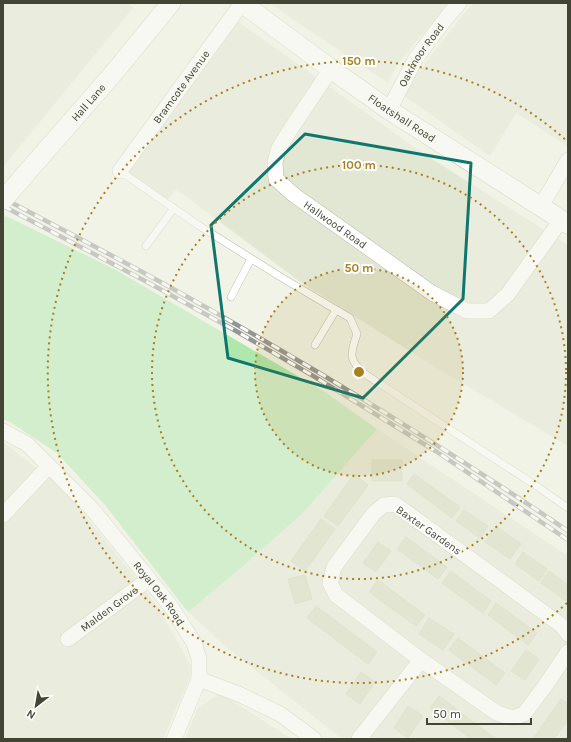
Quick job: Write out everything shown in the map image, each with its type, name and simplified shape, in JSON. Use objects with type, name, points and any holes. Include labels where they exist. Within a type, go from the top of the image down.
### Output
[{"type":"street","name":"Floatshall Road","points":[[242,3],[331,70],[388,110],[564,222]]},
{"type":"street","name":"Bramcote Avenue","points":[[120,170],[242,3]]},
{"type":"street","name":"Oakmoor Road","points":[[388,110],[416,58],[459,3]]},
{"type":"street","name":"Hall Lane","points":[[3,200],[112,75],[167,4]]},
{"type":"street","name":"Hallwood Road","points":[[331,70],[279,148],[275,162],[276,179],[294,195],[432,293],[467,311],[489,311],[508,294],[564,222]]},
{"type":"street","points":[[540,208],[568,160]]},
{"type":"street","name":"Royal Oak Road","points":[[3,430],[27,444],[92,509],[172,608],[194,643],[199,659],[199,679]]},
{"type":"street","points":[[3,516],[49,466]]},
{"type":"street","name":"Baxter Gardens","points":[[568,634],[562,625],[395,504],[384,505],[374,513],[334,568],[330,584],[336,595],[421,660],[497,713],[513,718],[524,714],[568,652]]},
{"type":"street","name":"Malden Grove","points":[[68,639],[149,579]]},
{"type":"street","points":[[359,739],[421,660]]},
{"type":"street","points":[[174,739],[199,679],[241,695],[280,714],[314,739]]},
{"type":"lane","points":[[120,170],[198,225],[251,259],[350,318],[357,334],[351,354],[356,367],[360,371],[568,508]]},
{"type":"lane","points":[[146,246],[174,208]]},
{"type":"lane","points":[[231,297],[251,259]]},
{"type":"lane","points":[[315,345],[336,310]]},
{"type":"highlighted area","points":[[305,134],[471,163],[463,299],[363,398],[228,358],[211,225]]},
{"type":"shaded area","points":[[3,3],[128,3],[133,8],[3,167]]},
{"type":"shaded area","points":[[271,3],[449,3],[398,63],[388,83]]},
{"type":"shaded area","points":[[474,3],[568,3],[567,146],[516,113],[490,156],[401,94],[462,16]]},
{"type":"shaded area","points":[[237,21],[421,152],[568,245],[568,446],[427,362],[299,281],[176,189],[166,202],[126,173]]},
{"type":"shaded area","points":[[377,429],[568,556],[568,739],[342,739],[224,645],[188,612],[303,513]]},
{"type":"shaded area","points":[[3,442],[61,487],[128,568],[160,610],[193,670],[163,739],[3,739]]},
{"type":"shaded area","points":[[220,693],[292,739],[185,739],[197,709]]},
{"type":"green space","points":[[6,216],[114,269],[325,392],[377,429],[303,513],[188,612],[105,505],[57,453],[3,419],[3,219]]},
{"type":"building","points":[[372,460],[402,460],[402,481],[372,481]]},
{"type":"building","points":[[354,474],[368,485],[338,526],[324,516]]},
{"type":"building","points":[[414,474],[460,507],[452,518],[407,484]]},
{"type":"building","points":[[464,510],[488,526],[480,538],[456,521]]},
{"type":"building","points":[[321,519],[335,529],[305,571],[291,561]]},
{"type":"building","points":[[496,526],[521,544],[510,559],[485,542]]},
{"type":"building","points":[[406,537],[447,567],[438,579],[397,549]]},
{"type":"building","points":[[378,542],[391,551],[376,572],[363,563]]},
{"type":"building","points":[[523,552],[547,569],[539,581],[515,564]]},
{"type":"building","points":[[451,571],[491,601],[483,613],[442,583]]},
{"type":"building","points":[[549,571],[568,585],[568,602],[541,583]]},
{"type":"building","points":[[305,575],[312,599],[295,604],[288,579]]},
{"type":"building","points":[[378,580],[425,615],[416,626],[369,592]]},
{"type":"building","points":[[496,603],[537,633],[528,645],[488,615]]},
{"type":"building","points":[[316,606],[377,652],[368,664],[307,618]]},
{"type":"building","points":[[429,618],[454,634],[443,650],[419,634]]},
{"type":"building","points":[[458,638],[505,673],[496,685],[449,650]]},
{"type":"building","points":[[526,650],[539,659],[525,680],[511,671]]},
{"type":"building","points":[[361,672],[375,682],[360,704],[346,694]]},
{"type":"building","points":[[439,696],[496,739],[471,739],[430,708]]},
{"type":"building","points":[[561,699],[568,704],[568,720],[554,739],[533,739]]},
{"type":"building","points":[[408,706],[423,716],[408,738],[394,728]]},
{"type":"railway","points":[[3,198],[166,285],[320,373],[470,466],[568,531]]},
{"type":"railway","points":[[3,206],[149,283],[315,377],[437,452],[568,540]]}]
